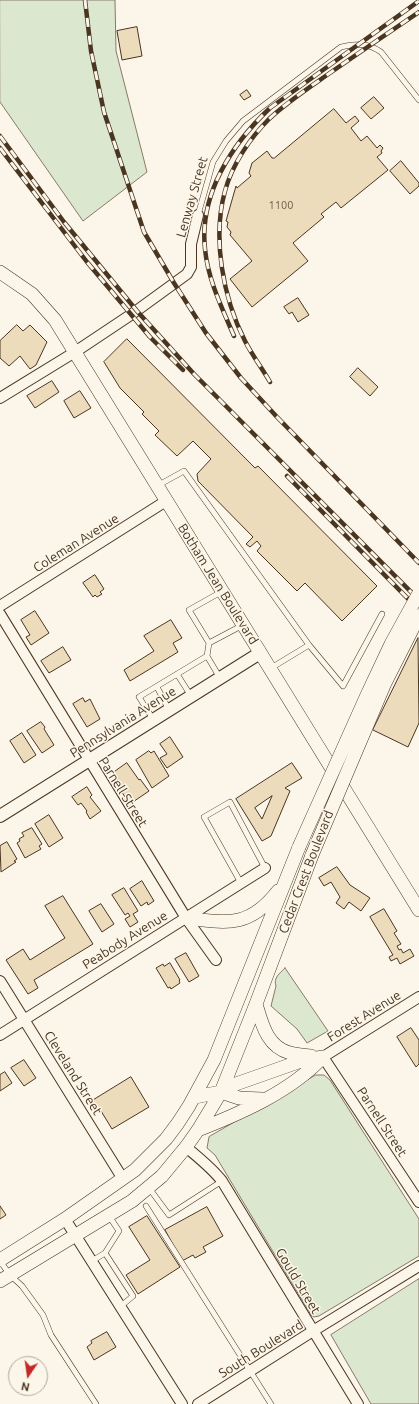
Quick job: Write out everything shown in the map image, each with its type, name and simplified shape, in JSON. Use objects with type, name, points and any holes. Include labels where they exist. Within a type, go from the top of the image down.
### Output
[{"type":"main road","name":"Botham Jean Boulevard","points":[[0,272],[32,294],[56,320],[419,910]]},
{"type":"main road","name":"Cedar Crest Boulevard","points":[[0,1260],[65,1219],[135,1170],[166,1139],[195,1097],[214,1060],[299,847],[391,644],[419,593]]},
{"type":"main road","name":"Cedar Crest Boulevard","points":[[5,1278],[132,1201],[162,1176],[198,1130],[221,1092],[312,855],[379,696],[419,616]]},
{"type":"main road","points":[[186,918],[220,922],[249,917],[260,911],[285,882]]},
{"type":"main road","points":[[256,1004],[263,1029],[269,1039],[278,1047],[289,1053],[323,1058]]},
{"type":"main road","points":[[195,1097],[221,1092],[233,1085],[304,1060],[323,1058]]},
{"type":"main road","points":[[198,1130],[222,1120],[290,1086],[311,1070],[323,1058]]},
{"type":"main road","points":[[214,1060],[221,1092]]},
{"type":"main road","points":[[221,1092],[239,1098],[265,1099]]},
{"type":"street","name":"Lenway Street","points":[[0,398],[75,352],[132,314],[187,274],[191,267],[191,244],[198,215]]},
{"type":"street","name":"Coleman Avenue","points":[[0,606],[166,501]]},
{"type":"street","name":"Parnell Street","points":[[0,614],[186,918],[216,960]]},
{"type":"street","name":"Pennsylvania Avenue","points":[[0,816],[260,653]]},
{"type":"street","name":"Peabody Avenue","points":[[0,1035],[265,868]]},
{"type":"street","name":"Cleveland Street","points":[[0,981],[124,1179]]},
{"type":"street","name":"Forest Avenue","points":[[323,1058],[419,997]]},
{"type":"street","name":"Parnell Street","points":[[323,1058],[419,1202]]},
{"type":"street","name":"Gould Street","points":[[186,1147],[215,1172],[222,1182],[358,1404]]},
{"type":"street","points":[[65,1219],[182,1404]]},
{"type":"street","name":"South Boulevard","points":[[198,1404],[419,1266]]},
{"type":"lane","name":"Lenway Street","points":[[198,215],[213,162],[226,141],[243,122],[341,47],[358,44],[373,47],[381,52],[419,100]]},
{"type":"lane","points":[[157,486],[184,471],[309,645],[342,686],[382,614]]},
{"type":"lane","points":[[153,720],[139,697],[206,656],[209,644],[189,610],[222,591]]},
{"type":"lane","points":[[209,644],[243,625]]},
{"type":"lane","points":[[270,669],[309,645]]},
{"type":"lane","points":[[206,656],[220,678]]},
{"type":"lane","points":[[177,674],[191,696]]},
{"type":"lane","points":[[157,687],[169,710]]},
{"type":"lane","points":[[241,883],[204,817],[230,802],[265,868]]},
{"type":"lane","points":[[148,1187],[169,1215],[222,1182]]},
{"type":"lane","points":[[146,1206],[271,1404]]},
{"type":"lane","points":[[92,1261],[105,1253],[119,1231],[109,1216]]},
{"type":"lane","points":[[105,1253],[132,1296],[121,1306]]},
{"type":"lane","points":[[0,1260],[5,1278],[22,1286],[43,1315],[51,1335],[96,1404]]},
{"type":"green space","points":[[0,0],[115,0],[116,51],[147,172],[83,221],[0,102]]},
{"type":"green space","points":[[285,968],[328,1031],[307,1043],[297,1029],[271,1006],[276,986],[276,978]]},
{"type":"green space","points":[[316,1075],[324,1075],[330,1080],[419,1219],[419,1256],[319,1316],[314,1317],[311,1315],[215,1155],[207,1148],[209,1137]]},
{"type":"green space","points":[[419,1279],[419,1404],[371,1404],[331,1335]]},
{"type":"building","points":[[137,27],[142,56],[122,60],[117,31]]},
{"type":"building","points":[[247,90],[251,96],[244,100],[240,95]]},
{"type":"building","points":[[374,97],[384,108],[371,119],[361,108]]},
{"type":"building","points":[[334,109],[346,123],[355,116],[359,121],[351,128],[361,141],[367,136],[377,148],[380,145],[383,148],[381,151],[382,153],[377,157],[388,170],[341,208],[336,202],[321,214],[324,217],[293,243],[308,261],[252,307],[230,279],[252,261],[230,235],[231,232],[227,227],[228,222],[226,221],[236,186],[237,188],[251,176],[249,173],[252,163],[267,151],[272,158],[274,158]]},
{"type":"building","points":[[401,161],[419,183],[419,186],[410,194],[390,171]]},
{"type":"building","points":[[298,298],[309,315],[298,322],[292,312],[289,314],[284,307]]},
{"type":"building","points":[[17,325],[23,331],[30,325],[47,342],[36,365],[30,369],[20,356],[9,366],[0,358],[0,341]]},
{"type":"building","points":[[127,339],[255,468],[258,466],[377,586],[342,621],[305,583],[297,591],[257,551],[261,546],[257,541],[250,547],[246,544],[253,537],[198,481],[197,474],[211,459],[193,441],[177,456],[155,435],[159,431],[142,414],[144,412],[120,388],[104,362]]},
{"type":"building","points":[[358,368],[378,387],[370,396],[350,377]]},
{"type":"building","points":[[52,381],[59,392],[35,408],[27,396]]},
{"type":"building","points":[[80,391],[91,408],[74,418],[64,401]]},
{"type":"building","points":[[95,575],[104,589],[100,592],[102,594],[97,597],[95,595],[93,597],[83,583]]},
{"type":"building","points":[[35,611],[49,633],[31,645],[26,637],[30,635],[21,620]]},
{"type":"building","points":[[171,620],[182,638],[173,643],[178,652],[130,681],[124,670],[154,651],[144,636]]},
{"type":"building","points":[[418,638],[419,723],[408,747],[373,730]]},
{"type":"building","points":[[63,647],[71,660],[49,673],[41,661]]},
{"type":"building","points":[[83,698],[85,702],[90,699],[100,719],[87,727],[73,704]]},
{"type":"building","points":[[41,722],[54,745],[42,753],[27,731]]},
{"type":"building","points":[[22,733],[36,755],[24,763],[10,741]]},
{"type":"building","points":[[170,737],[183,757],[167,768],[160,758],[167,754],[160,744]]},
{"type":"building","points":[[149,751],[151,753],[154,751],[169,776],[152,788],[136,760]]},
{"type":"building","points":[[127,763],[149,791],[130,804],[121,791],[124,789],[113,773]]},
{"type":"building","points":[[292,763],[302,778],[285,788],[290,791],[271,836],[262,841],[236,799]],"holes":[[[272,796],[262,819],[255,808]]]},
{"type":"building","points":[[87,787],[92,795],[90,797],[101,811],[90,819],[86,812],[87,811],[81,803],[78,805],[72,797]]},
{"type":"building","points":[[49,815],[63,838],[49,847],[35,824]]},
{"type":"building","points":[[32,828],[42,844],[39,846],[41,849],[25,858],[17,843],[20,841],[19,839],[24,836],[22,833]]},
{"type":"building","points":[[7,842],[17,859],[14,861],[16,862],[1,872],[0,846]]},
{"type":"building","points":[[337,867],[350,885],[370,898],[361,911],[349,902],[344,909],[336,903],[340,897],[331,882],[324,886],[319,878]]},
{"type":"building","points":[[142,881],[154,901],[148,905],[147,902],[141,906],[130,889]]},
{"type":"building","points":[[124,888],[138,911],[133,914],[138,922],[130,927],[125,919],[130,916],[128,913],[125,915],[112,895]]},
{"type":"building","points":[[63,896],[93,944],[34,980],[38,988],[28,994],[6,960],[23,949],[30,960],[65,938],[45,906]]},
{"type":"building","points":[[101,904],[114,924],[102,932],[89,911]]},
{"type":"building","points":[[384,909],[397,931],[394,933],[401,944],[397,946],[399,950],[401,949],[403,953],[410,949],[414,956],[400,964],[397,958],[391,961],[389,957],[393,955],[370,917]]},
{"type":"building","points":[[186,953],[199,976],[189,982],[175,959]]},
{"type":"building","points":[[170,963],[180,980],[180,983],[171,989],[170,987],[168,988],[156,968],[163,964],[164,966]]},
{"type":"building","points":[[411,1028],[419,1040],[419,1064],[416,1067],[397,1037]]},
{"type":"building","points":[[24,1060],[36,1078],[24,1086],[11,1068]]},
{"type":"building","points":[[5,1072],[12,1083],[0,1091],[0,1075]]},
{"type":"building","points":[[131,1077],[149,1107],[112,1129],[101,1111],[99,1113],[92,1101]]},
{"type":"building","points":[[0,1206],[6,1215],[0,1219]]},
{"type":"building","points":[[207,1207],[223,1236],[203,1247],[206,1252],[195,1258],[193,1255],[182,1261],[165,1230]]},
{"type":"building","points":[[147,1216],[180,1267],[138,1294],[126,1275],[150,1260],[129,1227]]},
{"type":"building","points":[[107,1332],[116,1347],[94,1360],[87,1347],[92,1343],[91,1341]]},
{"type":"railway","points":[[85,0],[91,51],[104,112],[144,232],[174,283],[206,333],[241,378],[419,563]]},
{"type":"railway","points":[[234,336],[212,283],[205,249],[207,209],[221,171],[243,137],[270,108],[419,1]]},
{"type":"railway","points":[[270,382],[245,341],[237,324],[222,268],[220,248],[221,209],[232,171],[242,152],[262,126],[276,113],[312,86],[419,12]]},
{"type":"railway","points":[[0,136],[64,222],[137,311],[194,374],[419,600]]},
{"type":"railway","points":[[0,148],[87,262],[150,337],[183,370]]},
{"type":"railway","points":[[287,476],[419,610]]}]
